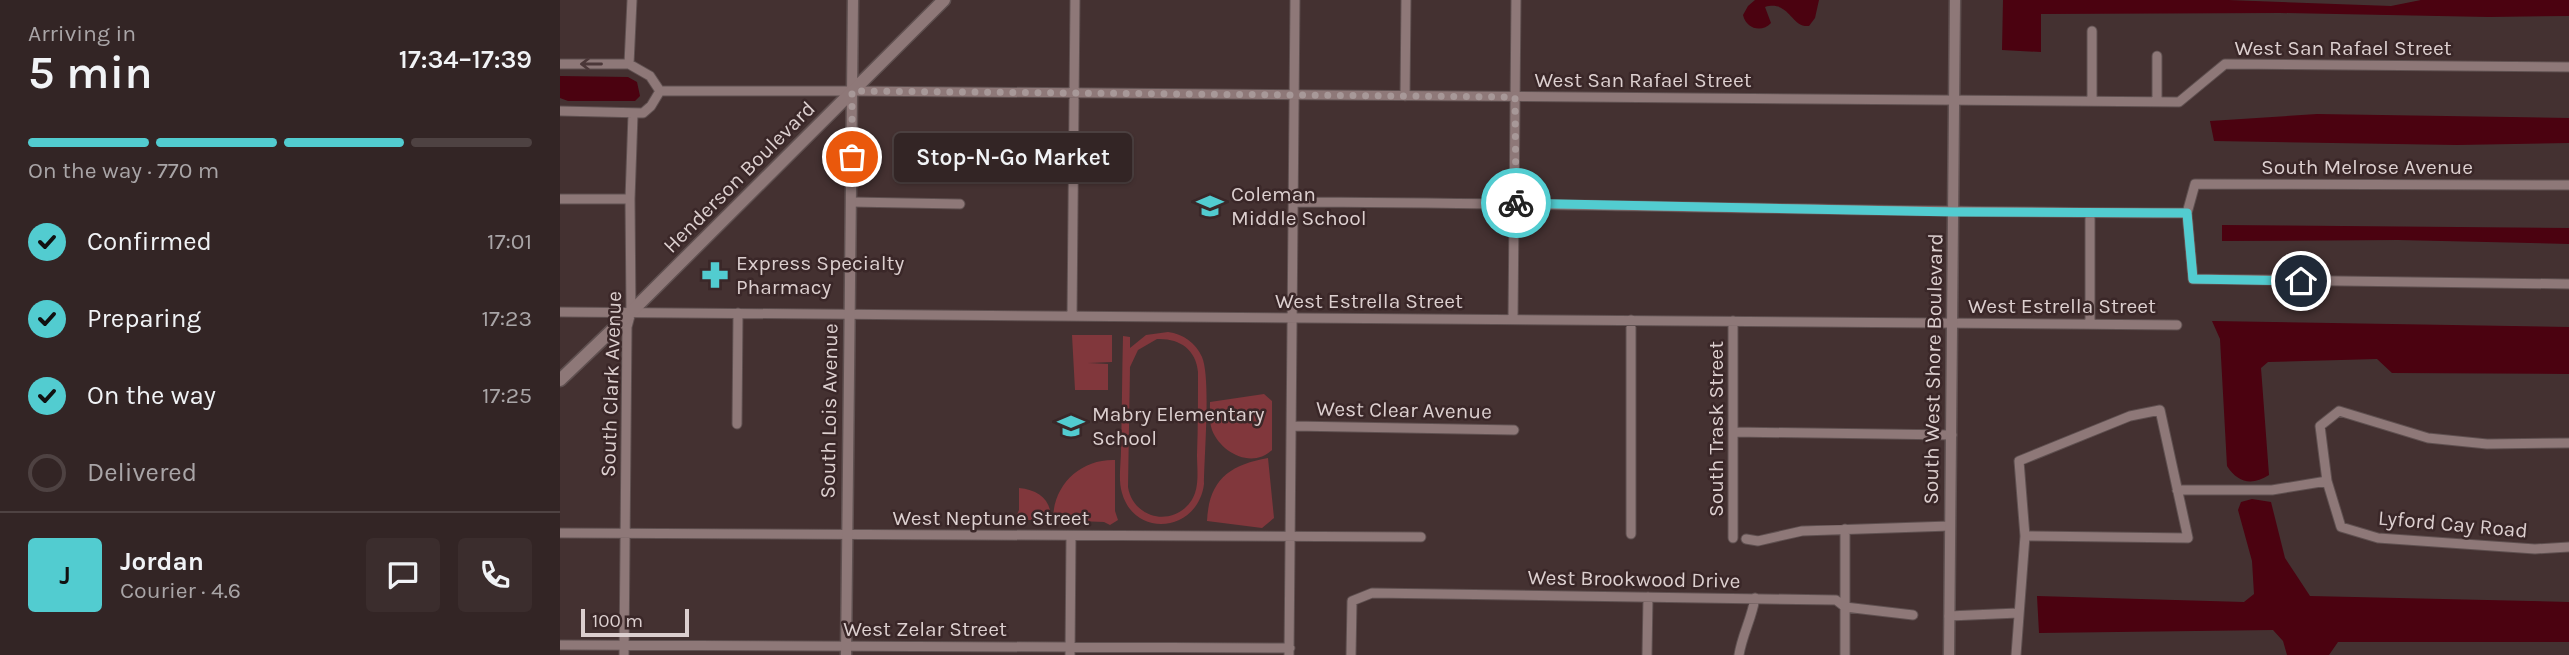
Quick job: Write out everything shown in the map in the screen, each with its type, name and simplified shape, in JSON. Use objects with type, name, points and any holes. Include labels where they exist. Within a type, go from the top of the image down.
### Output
[{"type":"main road","name":"Henderson Boulevard","points":[[560,380],[631,313],[944,0]]},
{"type":"street","points":[[629,64],[632,0]]},
{"type":"street","name":"South Lois Avenue","points":[[846,650],[853,0]]},
{"type":"street","points":[[1072,316],[1075,0]]},
{"type":"street","points":[[1289,651],[1296,0]]},
{"type":"street","points":[[1405,96],[1406,0]]},
{"type":"street","points":[[1513,318],[1516,0]]},
{"type":"street","name":"South West Shore Boulevard","points":[[1949,655],[1955,0]]},
{"type":"street","points":[[2092,31],[2092,101]]},
{"type":"street","points":[[2157,56],[2157,102]]},
{"type":"street","points":[[560,64],[629,64],[650,76],[660,92],[643,113],[560,111]]},
{"type":"street","name":"West San Rafael Street","points":[[660,92],[852,91],[2179,102],[2225,64],[2569,67]]},
{"type":"street","name":"South Clark Avenue","points":[[624,650],[627,327],[631,313],[630,198],[633,114]]},
{"type":"street","name":"South Melrose Avenue","points":[[2187,213],[2195,184],[2569,186]]},
{"type":"street","points":[[560,199],[630,198]]},
{"type":"street","points":[[851,202],[960,204]]},
{"type":"street","points":[[1294,202],[2187,213],[2193,279],[2569,284]]},
{"type":"street","points":[[2090,213],[2090,324]]},
{"type":"street","name":"West Estrella Street","points":[[560,312],[2178,325]]},
{"type":"street","points":[[737,424],[738,313]]},
{"type":"street","points":[[1631,320],[1631,534]]},
{"type":"street","name":"South Trask Street","points":[[1733,321],[1733,538]]},
{"type":"street","points":[[2016,655],[2025,536],[2019,461],[2130,416],[2160,410],[2188,538],[2025,536]]},
{"type":"street","points":[[2177,490],[2272,490],[2327,481],[2320,426],[2339,411],[2428,438],[2487,444],[2569,443]]},
{"type":"street","name":"West Clear Avenue","points":[[1293,426],[1514,430]]},
{"type":"street","points":[[1733,432],[1952,435]]},
{"type":"street","name":"Lyford Cay Road","points":[[2327,481],[2341,527],[2378,537],[2535,548],[2569,547]]},
{"type":"street","points":[[1746,540],[1758,541],[1802,531],[1950,526]]},
{"type":"street","points":[[1845,529],[1845,655]]},
{"type":"street","name":"West Neptune Street","points":[[560,533],[1421,537]]},
{"type":"street","points":[[1070,651],[1071,536]]},
{"type":"street","name":"West Brookwood Drive","points":[[1351,655],[1352,601],[1372,593],[1836,600],[1844,607],[1913,615]]},
{"type":"street","points":[[1647,655],[1648,597]]},
{"type":"street","points":[[1739,655],[1753,615],[1755,598]]},
{"type":"street","points":[[1950,616],[2018,613]]},
{"type":"street","name":"West Zelar Street","points":[[560,645],[624,650],[1289,651]]},
{"type":"shaded area","points":[[1755,0],[1819,0],[1815,18],[1809,26],[1798,23],[1785,10],[1773,6],[1765,7],[1771,23],[1759,29],[1747,24],[1743,15]]},
{"type":"shaded area","points":[[2003,0],[2228,0],[2391,6],[2421,0],[2569,0],[2569,16],[2041,14],[2041,52],[2002,50]]},
{"type":"shaded area","points":[[560,76],[628,77],[637,82],[640,96],[635,101],[568,101],[560,98]]},
{"type":"shaded area","points":[[2317,114],[2569,118],[2569,143],[2457,145],[2214,141],[2210,121]]},
{"type":"shaded area","points":[[2222,225],[2569,228],[2569,244],[2398,240],[2222,241]]},
{"type":"shaded area","points":[[2212,321],[2569,327],[2569,374],[2392,373],[2377,359],[2268,362],[2261,368],[2269,475],[2257,481],[2246,481],[2236,476],[2227,466],[2220,339]]},
{"type":"shaded area","points":[[1168,332],[1184,337],[1193,343],[1205,367],[1207,399],[1204,484],[1199,500],[1190,512],[1179,520],[1166,524],[1139,518],[1129,508],[1120,483],[1123,336],[1130,337],[1130,348],[1146,335]],"holes":[[[1157,339],[1185,346],[1197,364],[1197,479],[1195,493],[1188,505],[1178,513],[1158,517],[1139,507],[1128,487],[1130,367],[1138,350]]]},
{"type":"shaded area","points":[[1072,335],[1112,335],[1112,362],[1088,363],[1108,364],[1108,390],[1075,390]]},
{"type":"shaded area","points":[[1264,394],[1272,401],[1272,450],[1255,458],[1238,456],[1222,446],[1216,438],[1210,420],[1210,402]]},
{"type":"shaded area","points":[[1268,458],[1274,518],[1262,528],[1207,521],[1212,495],[1224,477],[1242,465]]},
{"type":"shaded area","points":[[1115,460],[1115,511],[1118,520],[1110,525],[1104,522],[1053,520],[1058,496],[1071,476],[1091,464]]},
{"type":"shaded area","points":[[1019,488],[1033,491],[1043,497],[1049,507],[1051,521],[1029,520],[1018,523],[1015,519],[1019,510]]},
{"type":"shaded area","points":[[2252,499],[2271,502],[2285,558],[2310,596],[2569,602],[2569,642],[2338,642],[2329,655],[2287,655],[2283,641],[2273,630],[2039,633],[2037,596],[2244,602],[2254,594],[2252,561],[2238,510],[2241,502]]},
{"type":"way so far","points":[[852,157],[852,91],[1515,97],[1516,203]]},
{"type":"place","name":"Stop-N-Go Market","points":[[852,157]]},
{"type":"place","name":"Coleman Middle School","points":[[1210,206]]},
{"type":"place","name":"Express Specialty Pharmacy","points":[[715,275]]},
{"type":"place","name":"Mabry Elementary School","points":[[1071,426]]},
{"type":"route","points":[[1516,203],[1954,212],[2187,213],[2193,279],[2301,281]]}]
